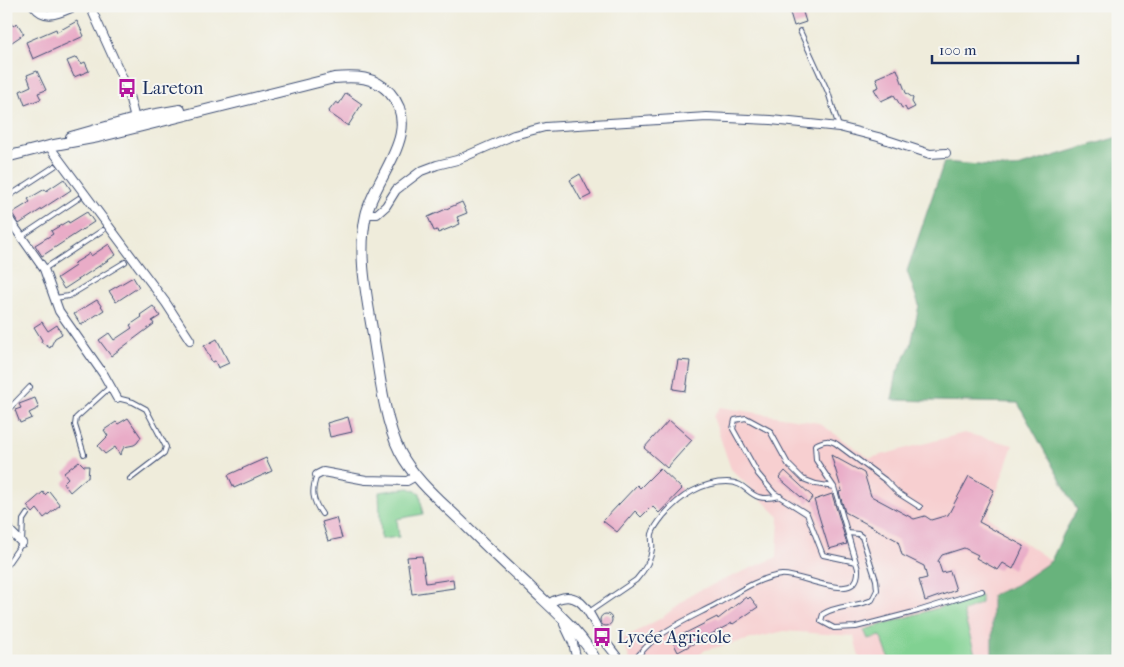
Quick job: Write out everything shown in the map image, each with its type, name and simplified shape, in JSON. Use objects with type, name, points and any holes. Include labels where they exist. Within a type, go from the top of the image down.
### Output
[{"type":"street","points":[[34,6],[46,16],[52,16],[76,6]]},
{"type":"street","points":[[90,6],[127,88],[140,122]]},
{"type":"street","points":[[49,146],[87,132],[250,98],[334,78],[364,77],[384,87],[397,105],[401,116],[402,128],[397,148],[371,199],[362,238],[364,274],[384,394],[394,437],[400,452],[427,489],[548,604],[582,639],[596,661]]},
{"type":"street","points":[[366,214],[377,214],[386,206],[396,190],[421,171],[437,164],[457,160],[514,135],[545,126],[707,117],[771,120],[839,127],[878,137],[930,154],[946,153]]},
{"type":"street","points":[[6,156],[98,137],[140,122]]},
{"type":"street","points":[[49,146],[166,303],[190,340]]},
{"type":"street","points":[[6,214],[44,269],[60,311],[117,398]]},
{"type":"street","points":[[317,475],[323,472],[366,480],[407,481],[416,476]]},
{"type":"street","points":[[6,527],[22,543]]},
{"type":"street","points":[[548,604],[569,596],[580,601],[589,612],[602,637],[620,661]]},
{"type":"street","points":[[557,614],[571,636],[577,661]]},
{"type":"lane","points":[[800,31],[828,92],[839,127]]},
{"type":"lane","points":[[6,198],[56,166]]},
{"type":"lane","points":[[22,236],[79,198]]},
{"type":"lane","points":[[44,269],[103,230]]},
{"type":"lane","points":[[55,298],[70,296],[125,262]]},
{"type":"lane","points":[[6,412],[30,387]]},
{"type":"lane","points":[[84,454],[76,418],[111,387]]},
{"type":"lane","points":[[117,398],[133,402],[146,409],[166,447],[164,453],[130,478]]},
{"type":"lane","points":[[834,487],[803,479],[788,464],[770,431],[746,418],[735,420],[733,429],[758,474],[774,493],[807,514],[823,554],[856,562]]},
{"type":"lane","points":[[633,661],[656,638],[764,579],[783,574],[842,588],[856,583],[859,579],[856,562],[834,487],[816,460],[815,445],[822,441],[831,440],[885,480],[898,494],[920,507]]},
{"type":"lane","points":[[317,475],[314,484],[313,502],[322,514]]},
{"type":"lane","points":[[589,612],[642,574],[652,552],[652,532],[670,508],[689,492],[703,486],[727,482],[737,483],[754,497],[763,499],[780,496]]},
{"type":"lane","points":[[6,566],[22,543],[23,520],[27,514]]},
{"type":"lane","points":[[848,533],[858,534],[862,537],[876,580],[876,590],[872,600],[862,604],[829,610],[822,614],[821,621],[834,628],[856,627],[918,611],[982,591]]},
{"type":"shaded area","points":[[720,407],[819,423],[870,458],[964,433],[1013,445],[988,517],[1051,561],[1016,585],[992,595],[992,661],[860,661],[854,636],[784,631],[705,650],[693,661],[630,661],[623,639],[663,617],[693,593],[777,557],[779,517],[731,469],[713,417]]},
{"type":"green space","points":[[1118,137],[1118,661],[992,661],[992,595],[1016,585],[1051,561],[1077,510],[1018,403],[892,400],[897,372],[911,345],[919,305],[907,271],[944,162],[1014,168]]},
{"type":"green space","points":[[409,488],[420,493],[423,514],[397,519],[399,537],[381,539],[379,492]]},
{"type":"green space","points":[[981,595],[981,603],[963,612],[977,661],[897,661],[896,659],[890,661],[881,636],[868,639],[864,630]]},
{"type":"building","points":[[788,6],[801,6],[806,22],[794,26]]},
{"type":"building","points":[[6,16],[13,26],[17,23],[24,34],[6,46]]},
{"type":"building","points":[[77,21],[84,36],[33,59],[26,42],[56,29],[57,32]]},
{"type":"building","points":[[77,57],[81,64],[85,62],[89,71],[74,77],[67,61]]},
{"type":"building","points":[[897,69],[906,93],[913,98],[912,102],[915,107],[907,111],[905,107],[902,108],[894,95],[881,101],[874,89],[879,87],[876,78]]},
{"type":"building","points":[[37,71],[46,90],[38,93],[41,99],[25,105],[20,91],[31,86],[27,75]]},
{"type":"building","points":[[346,93],[362,104],[348,126],[328,112],[336,102],[339,104]]},
{"type":"building","points":[[580,174],[591,195],[581,200],[570,180]]},
{"type":"building","points":[[64,179],[71,190],[19,224],[12,213],[30,202],[28,199],[45,189],[46,191]]},
{"type":"building","points":[[462,202],[467,213],[457,217],[460,224],[438,233],[437,230],[434,231],[428,217]]},
{"type":"building","points":[[87,212],[94,222],[42,256],[35,245],[53,234],[51,231]]},
{"type":"building","points":[[109,244],[116,255],[64,289],[57,278],[75,266],[73,264],[90,253],[91,256]]},
{"type":"building","points":[[133,277],[139,287],[116,302],[109,291]]},
{"type":"building","points":[[97,300],[104,310],[81,325],[74,314]]},
{"type":"building","points":[[153,306],[160,316],[152,321],[154,324],[111,356],[99,340],[109,333],[114,340],[132,328],[130,325]]},
{"type":"building","points":[[42,322],[48,331],[57,325],[62,334],[55,338],[50,348],[41,342],[42,340],[34,327]]},
{"type":"building","points":[[217,339],[229,363],[218,368],[215,361],[212,362],[204,346]]},
{"type":"building","points":[[678,360],[690,361],[686,391],[673,389]]},
{"type":"building","points":[[35,398],[39,408],[29,413],[32,418],[20,423],[15,410],[21,408],[19,404]]},
{"type":"building","points":[[348,417],[352,432],[330,437],[327,423]]},
{"type":"building","points":[[128,418],[141,437],[134,445],[124,447],[120,455],[115,447],[105,454],[98,446],[108,436],[104,430],[116,422],[118,424]]},
{"type":"building","points":[[669,420],[692,440],[667,468],[644,448]]},
{"type":"building","points":[[831,455],[864,473],[871,496],[914,519],[925,516],[931,520],[948,515],[969,476],[994,490],[979,522],[1024,546],[1013,569],[1003,563],[998,570],[976,558],[978,555],[964,548],[942,555],[938,561],[942,573],[950,571],[956,590],[925,601],[919,580],[927,578],[924,566],[902,555],[898,541],[845,512],[839,492],[842,491]]},
{"type":"building","points":[[266,458],[272,471],[234,488],[228,475]]},
{"type":"building","points":[[79,461],[84,466],[89,466],[88,478],[70,492],[63,483],[68,478],[64,473]]},
{"type":"building","points":[[660,468],[682,489],[659,513],[652,506],[641,517],[635,511],[617,532],[603,521],[637,485],[640,488]]},
{"type":"building","points":[[785,471],[813,497],[808,503],[779,478]]},
{"type":"building","points":[[49,491],[60,505],[44,518],[37,509],[33,513],[27,506],[43,492],[45,495]]},
{"type":"building","points":[[832,494],[847,544],[829,549],[814,500]]},
{"type":"building","points":[[336,518],[342,538],[328,541],[322,522]]},
{"type":"building","points":[[422,556],[426,583],[453,579],[454,588],[412,594],[407,557]]},
{"type":"building","points":[[746,597],[748,599],[750,597],[758,607],[733,624],[678,652],[672,640],[717,617],[718,619]]},
{"type":"building","points":[[608,614],[611,615],[611,625],[604,626],[601,625],[600,618],[601,615]]},
{"type":"place","name":"Lareton","points":[[127,88]]},
{"type":"place","name":"Lycée Agricole","points":[[602,637]]}]
